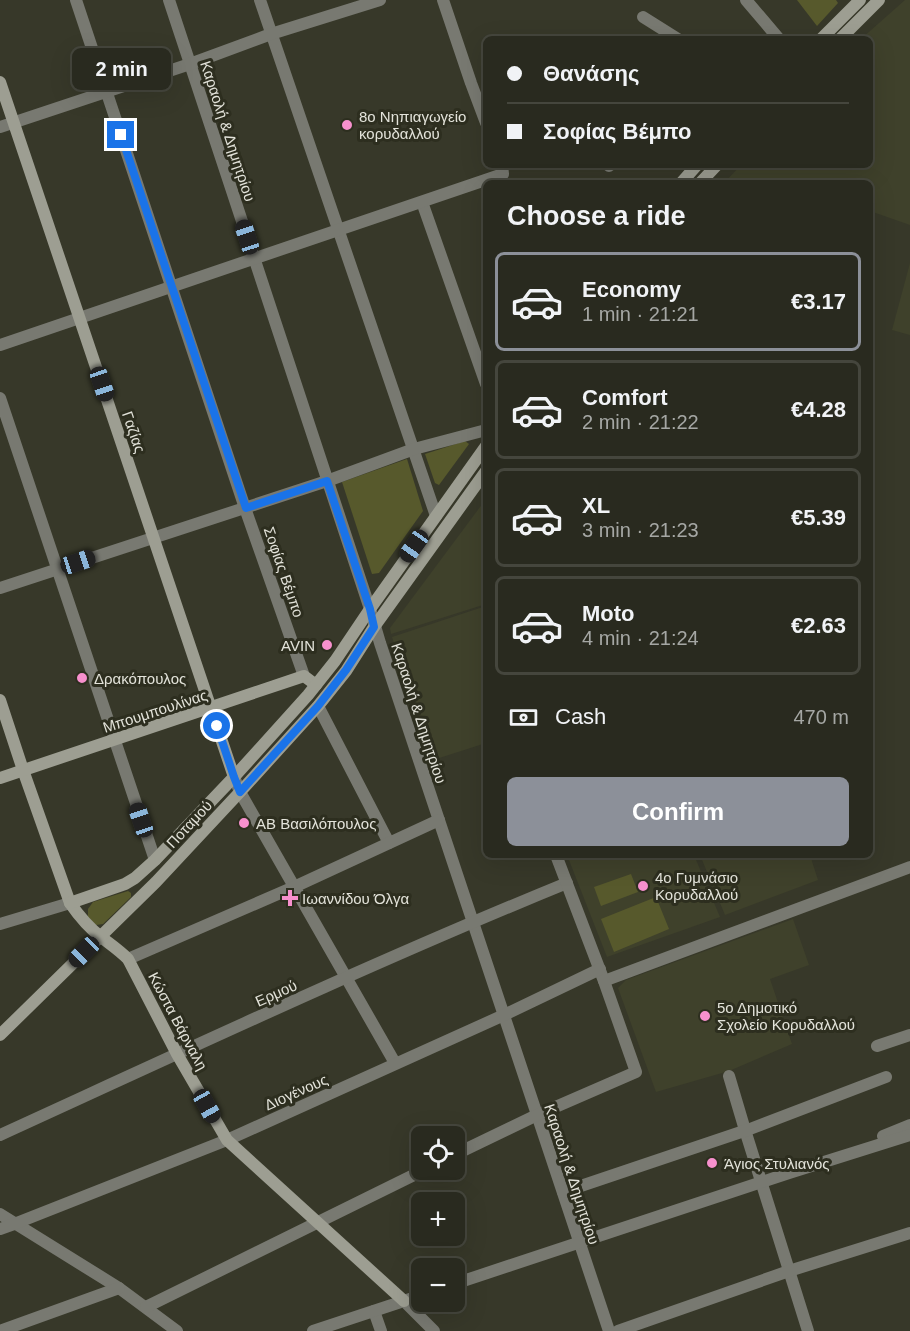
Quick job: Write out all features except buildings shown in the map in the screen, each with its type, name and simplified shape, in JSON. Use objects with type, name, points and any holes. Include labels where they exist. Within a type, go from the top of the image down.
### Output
[{"type":"street","name":"Σοφίας Βέμπο","points":[[76,0],[304,676]]},
{"type":"street","name":"Καραολή & Δημητρίου","points":[[169,0],[374,627],[609,1331]]},
{"type":"street","points":[[260,0],[436,516]]},
{"type":"street","points":[[0,127],[190,64],[272,34],[380,0]]},
{"type":"street","points":[[443,0],[483,115]]},
{"type":"street","points":[[746,0],[776,36]]},
{"type":"street","points":[[823,36],[848,5],[860,0]]},
{"type":"street","points":[[843,36],[879,0]]},
{"type":"street","points":[[643,17],[673,36]]},
{"type":"street","name":"Γαζίας","points":[[0,82],[240,792],[395,1063]]},
{"type":"street","points":[[684,180],[695,168]]},
{"type":"street","points":[[703,180],[714,168]]},
{"type":"street","points":[[0,345],[422,202],[503,170]]},
{"type":"street","points":[[422,202],[483,375]]},
{"type":"street","points":[[0,398],[155,860]]},
{"type":"street","points":[[0,588],[327,481],[414,449],[483,431]]},
{"type":"street","name":"Ποταμού","points":[[70,903],[125,884],[135,878],[234,777],[335,662],[483,450]]},
{"type":"street","name":"Ποταμού","points":[[1,1029],[156,882],[318,706],[346,670],[374,627],[483,475]]},
{"type":"street","points":[[304,676],[316,686]]},
{"type":"street","name":"Μπουμπουλίνας","points":[[0,778],[304,676]]},
{"type":"street","name":"Κώστα Βάρναλη","points":[[0,700],[70,903],[81,919],[128,959],[177,1054],[226,1140],[404,1301],[434,1331]]},
{"type":"street","points":[[318,706],[389,843]]},
{"type":"street","points":[[128,959],[439,820]]},
{"type":"street","points":[[465,1150],[537,1115],[636,1072],[557,858]]},
{"type":"street","name":"Διογένους","points":[[0,1229],[226,1140],[504,1015],[602,975],[910,867]]},
{"type":"street","name":"Ερμού","points":[[0,1135],[346,978],[567,883]]},
{"type":"street","points":[[0,924],[70,903]]},
{"type":"street","points":[[877,1046],[910,1035]]},
{"type":"street","points":[[729,1076],[808,1331]]},
{"type":"street","points":[[563,1192],[745,1130],[886,1077]]},
{"type":"street","points":[[465,1280],[761,1182],[909,1136]]},
{"type":"street","points":[[146,1307],[411,1176]]},
{"type":"street","points":[[0,1214],[118,1288],[177,1331]]},
{"type":"street","points":[[618,1331],[910,1233]]},
{"type":"street","points":[[0,1331],[118,1288]]},
{"type":"street","points":[[313,1331],[411,1299]]},
{"type":"street","points":[[374,1311],[381,1331]]},
{"type":"shaded area","points":[[905,0],[910,0],[910,225],[873,212],[873,180],[727,180],[738,168],[873,168],[873,36],[864,36]]},
{"type":"shaded area","points":[[910,263],[910,335],[892,330]]},
{"type":"shaded area","points":[[483,503],[483,605],[391,634],[390,628]]},
{"type":"shaded area","points":[[483,607],[483,744],[433,760],[392,637]]},
{"type":"shaded area","name":"4ο Γυμνάσιο Κορυδαλλού","points":[[568,858],[695,858],[720,917],[607,957]]},
{"type":"shaded area","points":[[701,858],[811,858],[818,880],[725,915]]},
{"type":"shaded area","name":"5ο Δημοτικό Σχολείο Κορυδαλλού","points":[[793,919],[809,965],[770,979],[792,1044],[729,1071],[656,1092],[618,988],[626,980]]},
{"type":"green space","points":[[797,0],[836,0],[838,3],[817,26]]},
{"type":"green space","points":[[465,441],[469,444],[439,485],[435,483],[425,454]]},
{"type":"green space","points":[[407,459],[423,511],[379,573],[372,574],[342,482]]},
{"type":"green space","points":[[631,874],[638,892],[601,906],[594,887]]},
{"type":"green space","points":[[128,891],[131,897],[103,924],[96,925],[88,917],[88,909],[93,902]]},
{"type":"green space","points":[[656,897],[669,929],[614,952],[601,919]]},
{"type":"place","name":"8ο Νηπιαγωγείο κορυδαλλού","points":[[347,125]]},
{"type":"place","name":"AVIN","points":[[327,645]]},
{"type":"place","name":"Δρακόπουλος","points":[[82,678]]},
{"type":"place","name":"ΑΒ Βασιλόπουλος","points":[[244,823]]},
{"type":"place","name":"4ο Γυμνάσιο Κορυδαλλού","points":[[643,886]]},
{"type":"place","name":"Ιωαννίδου Όλγα","points":[[290,898]]},
{"type":"place","name":"5ο Δημοτικό Σχολείο Κορυδαλλού","points":[[705,1016]]},
{"type":"place","name":"Άγιος Στυλιανός","points":[[712,1163]]},
{"type":"route","points":[[121,135],[246,508],[327,481],[374,627],[346,670],[318,706],[240,792],[217,726]]}]
